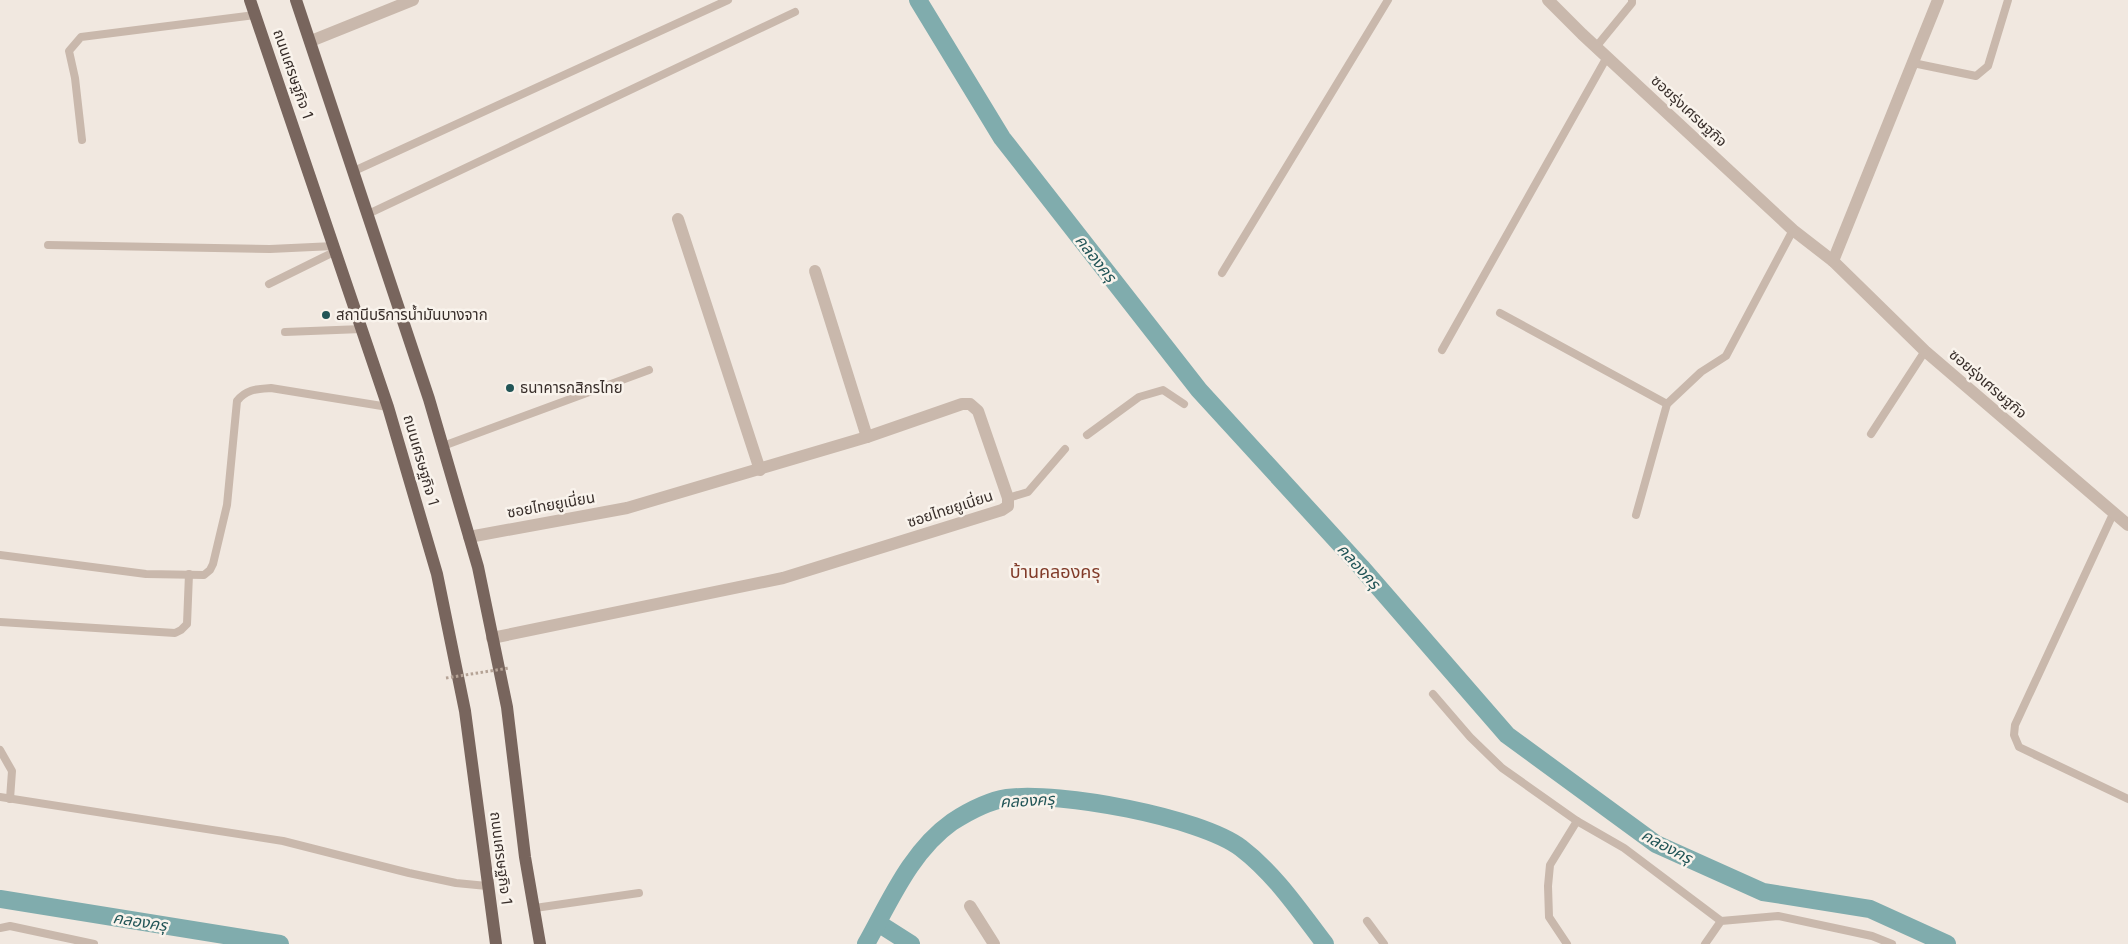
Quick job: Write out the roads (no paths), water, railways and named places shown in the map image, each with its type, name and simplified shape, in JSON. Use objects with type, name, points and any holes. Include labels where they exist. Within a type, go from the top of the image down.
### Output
[{"type":"main road","name":"ถนนเศรษฐกิจ 1","points":[[250,0],[388,407],[440,592],[465,711],[496,944]]},
{"type":"main road","name":"ถนนเศรษฐกิจ 1","points":[[296,0],[429,399],[478,567],[507,707],[525,857],[540,944]]},
{"type":"street","points":[[311,41],[412,0]]},
{"type":"street","name":"ซอยรุ่งเศรษฐกิจ","points":[[1548,0],[1793,230],[1833,261],[1925,351],[2128,525]]},
{"type":"street","points":[[1833,261],[1938,0]]},
{"type":"street","points":[[678,219],[760,470]]},
{"type":"street","points":[[815,271],[867,437]]},
{"type":"street","name":"ซอยไทยยูเนี่ยน","points":[[469,537],[627,508],[867,437],[962,404],[970,404],[978,411],[1008,498],[1008,506],[1002,510],[783,578],[492,638]]},
{"type":"street","points":[[970,906],[994,944]]},
{"type":"lane","points":[[354,171],[728,0]]},
{"type":"lane","points":[[1222,273],[1388,0]]},
{"type":"lane","points":[[1596,47],[1632,4],[1632,0]]},
{"type":"lane","points":[[1913,63],[1976,76],[1988,66],[2008,0]]},
{"type":"lane","points":[[368,214],[795,12]]},
{"type":"lane","points":[[82,140],[75,78],[69,50],[82,37],[255,16]]},
{"type":"lane","points":[[1442,350],[1607,57]]},
{"type":"lane","points":[[1636,515],[1666,404],[1701,372],[1726,356],[1793,230]]},
{"type":"lane","points":[[48,245],[270,249],[335,248]]},
{"type":"lane","points":[[269,284],[335,248]]},
{"type":"lane","points":[[1500,314],[1666,404]]},
{"type":"lane","points":[[285,332],[362,329]]},
{"type":"lane","points":[[1871,434],[1925,351]]},
{"type":"lane","points":[[443,446],[649,370]]},
{"type":"lane","points":[[0,555],[146,574],[204,575],[213,564],[227,505],[237,401],[241,395],[254,389],[271,388],[388,407]]},
{"type":"lane","points":[[1087,435],[1139,397],[1163,390],[1184,404]]},
{"type":"lane","points":[[1008,498],[1028,492],[1064,449]]},
{"type":"lane","points":[[2113,514],[2015,725],[2014,735],[2019,747],[2128,800]]},
{"type":"lane","points":[[0,622],[175,633],[187,624],[189,574]]},
{"type":"lane","points":[[1433,694],[1470,737],[1502,768],[1577,821],[1624,848],[1721,921],[1778,916],[1872,936],[1892,944]]},
{"type":"lane","points":[[0,750],[12,772],[10,799]]},
{"type":"lane","points":[[0,797],[283,841],[418,875],[456,883],[488,886]]},
{"type":"lane","points":[[1567,944],[1549,917],[1548,886],[1550,864],[1577,821]]},
{"type":"lane","points":[[535,908],[639,893]]},
{"type":"lane","points":[[1366,921],[1384,944]]},
{"type":"lane","points":[[1705,944],[1721,921]]},
{"type":"lane","points":[[0,928],[10,926],[94,944]]},
{"type":"waterway","name":"คลองครุ","points":[[918,0],[1002,138],[1199,390],[1361,567],[1507,735],[1656,844],[1763,892],[1870,909],[1947,944]]},
{"type":"waterway","name":"คลองครุ","points":[[866,944],[913,862],[938,834],[958,818],[986,804],[1000,799],[1030,797],[1060,798],[1128,809],[1194,826],[1221,837],[1241,848],[1265,869],[1325,944]]},
{"type":"waterway","name":"คลองครุ","points":[[0,899],[280,944]]},
{"type":"waterway","points":[[878,923],[911,944]]},
{"type":"place","name":"สถานีบริการน้ำมันบางจาก","points":[[326,315]]},
{"type":"place","name":"ธนาคารกสิกรไทย","points":[[510,388]]},
{"type":"district","name":"บ้านคลองครุ","points":[[1055,572]]}]
